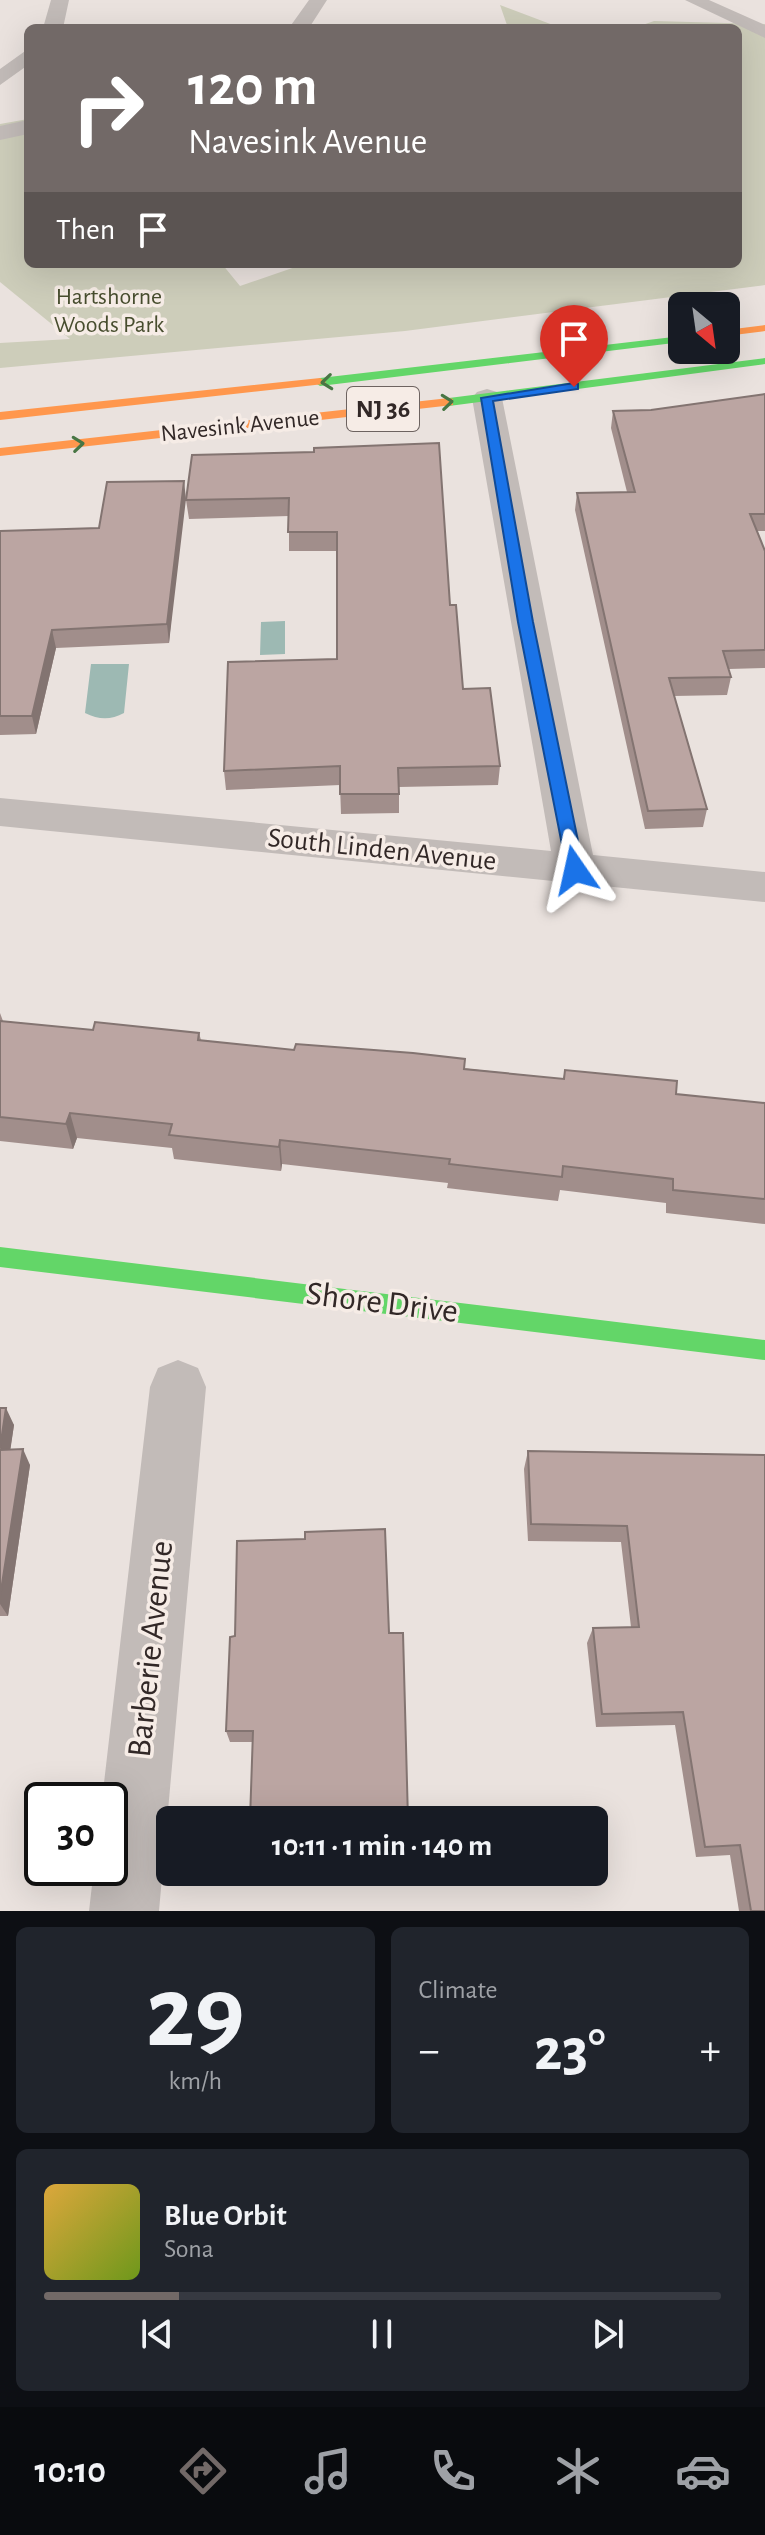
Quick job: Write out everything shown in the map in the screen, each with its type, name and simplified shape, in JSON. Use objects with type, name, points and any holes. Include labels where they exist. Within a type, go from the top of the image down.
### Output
[{"type":"main road","points":[[740,331],[765,328]]},
{"type":"main road","name":"Navesink Avenue","points":[[0,416],[378,376],[668,341]]},
{"type":"main road","name":"Navesink Avenue","points":[[0,452],[487,398],[765,361]]},
{"type":"main road","name":"Shore Drive","points":[[0,1257],[765,1350]]},
{"type":"street","points":[[54,24],[60,0]]},
{"type":"street","points":[[302,24],[318,0]]},
{"type":"street","points":[[704,1],[765,32]]},
{"type":"street","points":[[0,79],[24,58]]},
{"type":"street","points":[[0,133],[24,128]]},
{"type":"street","points":[[487,398],[526,622],[575,870]]},
{"type":"street","name":"South Linden Avenue","points":[[0,812],[765,887]]},
{"type":"street","name":"Barberie Avenue","points":[[124,1911],[178,1387]]},
{"type":"green space","points":[[500,5],[550,24],[507,24]]},
{"type":"green space","name":"Hartshorne Woods Park","points":[[654,21],[765,24],[765,285],[710,292],[668,292],[668,297],[405,331],[0,368],[0,343],[70,339],[0,282],[0,124],[24,120],[24,268],[225,268],[240,286],[292,268],[742,268],[742,24],[645,24]]},
{"type":"water","points":[[285,621],[285,654],[260,655],[261,622]]},
{"type":"water","points":[[91,664],[129,664],[124,713],[105,718],[85,713]]},
{"type":"building","points":[[765,394],[765,514],[750,514],[765,551],[765,650],[723,651],[731,677],[669,678],[707,809],[648,811],[577,493],[635,492],[613,411],[651,410]]},
{"type":"building","points":[[439,443],[450,605],[456,605],[463,689],[490,688],[500,766],[398,768],[399,794],[340,794],[340,766],[224,771],[228,662],[337,659],[337,532],[288,532],[289,498],[186,500],[192,455],[314,452],[314,448]]},
{"type":"building","points":[[184,481],[167,624],[52,630],[32,716],[0,716],[0,531],[99,528],[107,482]]},
{"type":"building","points":[[0,1021],[93,1030],[95,1022],[199,1033],[198,1040],[294,1050],[296,1044],[413,1053],[465,1059],[464,1069],[564,1079],[565,1070],[677,1081],[676,1094],[765,1103],[765,1199],[673,1190],[673,1179],[563,1166],[562,1177],[449,1164],[450,1159],[280,1140],[279,1147],[169,1135],[172,1124],[70,1113],[66,1124],[0,1117]]},
{"type":"building","points":[[0,1408],[6,1408],[0,1448]]},
{"type":"building","points":[[23,1449],[0,1597],[0,1450]]},
{"type":"building","points":[[528,1451],[765,1455],[765,1911],[751,1911],[740,1845],[705,1847],[683,1712],[602,1714],[593,1628],[639,1627],[627,1526],[531,1524]]},
{"type":"building","points":[[385,1529],[389,1633],[403,1633],[408,1806],[250,1806],[253,1731],[226,1731],[230,1637],[235,1636],[237,1541],[305,1539],[305,1532]]},
{"type":"traffic: fast","points":[[320,382],[668,341]]},
{"type":"traffic: fast","points":[[449,402],[765,361]]},
{"type":"traffic: fast","points":[[0,1257],[765,1350]]},
{"type":"traffic: slow","points":[[740,331],[765,328]]},
{"type":"traffic: slow","points":[[0,416],[320,382]]},
{"type":"traffic: slow","points":[[0,452],[449,402]]},
{"type":"route","points":[[574,387],[487,398],[526,622],[575,870]]}]
